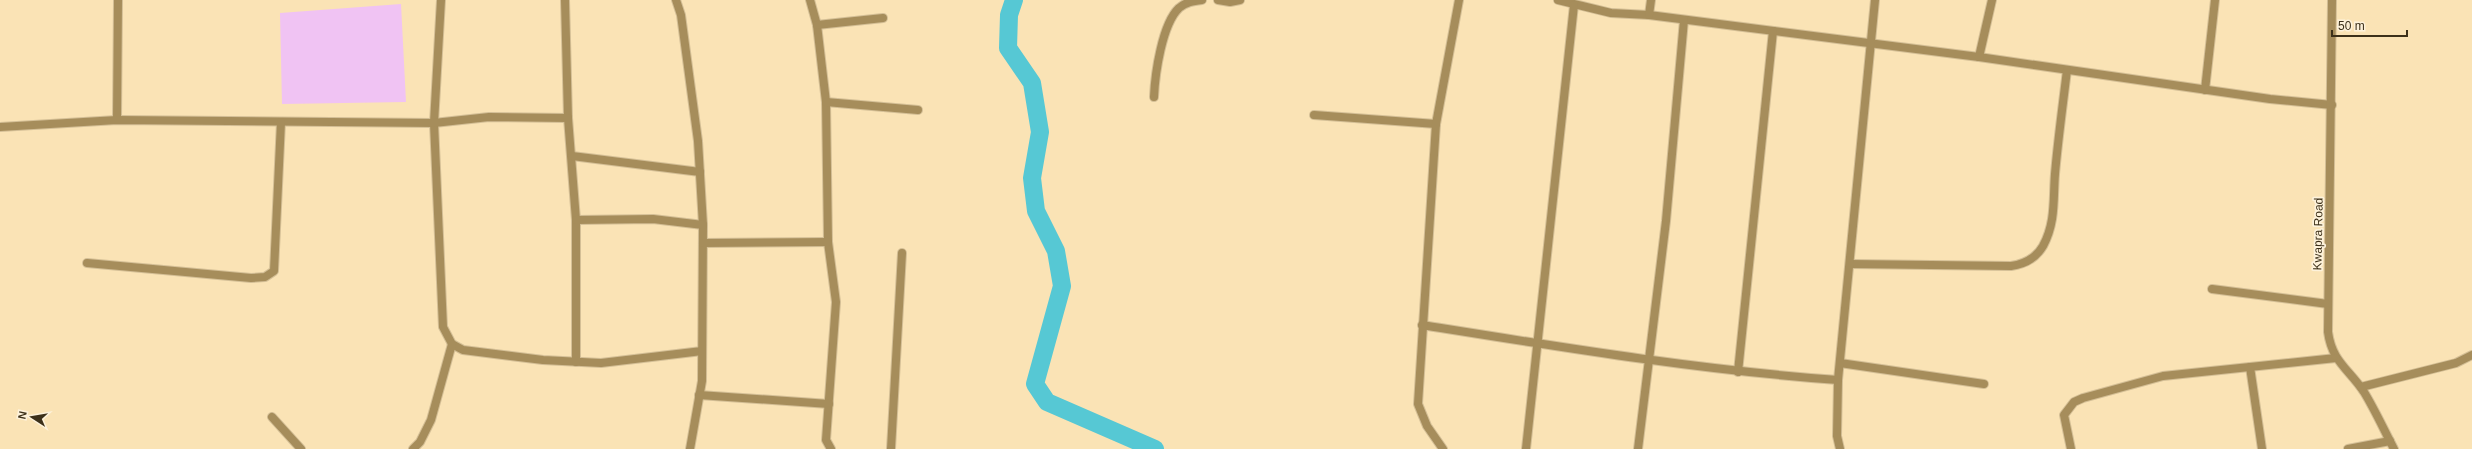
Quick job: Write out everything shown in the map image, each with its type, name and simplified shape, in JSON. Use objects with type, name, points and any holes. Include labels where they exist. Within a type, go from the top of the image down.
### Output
[{"type":"street","points":[[117,120],[118,0]]},
{"type":"street","points":[[441,0],[434,123],[443,327],[452,344],[463,350],[576,362],[602,363],[702,351]]},
{"type":"street","points":[[565,0],[568,118],[576,220],[576,362]]},
{"type":"street","points":[[676,0],[681,15],[698,141],[703,225],[701,306],[702,351],[699,395],[690,449]]},
{"type":"street","points":[[810,0],[817,25],[826,102],[828,242],[836,302],[826,440],[831,449]]},
{"type":"street","points":[[1154,97],[1156,71],[1172,19],[1178,8],[1190,1],[1202,0]]},
{"type":"street","points":[[1218,0],[1230,2],[1240,0]]},
{"type":"street","points":[[1443,449],[1428,426],[1418,404],[1422,325],[1432,215],[1436,124],[1459,0]]},
{"type":"street","points":[[1558,0],[1611,13],[1649,15],[1870,43],[1979,57],[2205,90],[2332,105]]},
{"type":"street","points":[[1649,15],[1651,0]]},
{"type":"street","points":[[1840,449],[1837,436],[1838,380],[1851,264],[1875,0]]},
{"type":"street","points":[[1979,57],[1992,0]]},
{"type":"street","points":[[2205,90],[2215,0]]},
{"type":"street","name":"Kwapra Road","points":[[2332,0],[2332,105],[2328,332],[2330,346],[2336,358],[2361,387],[2394,449]]},
{"type":"street","points":[[1526,449],[1574,5]]},
{"type":"street","points":[[817,25],[883,18]]},
{"type":"street","points":[[1638,449],[1651,359],[1666,221],[1684,20]]},
{"type":"street","points":[[1738,372],[1773,31]]},
{"type":"street","points":[[1851,264],[2011,266],[2023,264],[2034,257],[2043,247],[2050,231],[2054,213],[2055,175],[2067,70]]},
{"type":"street","points":[[826,102],[918,110]]},
{"type":"street","points":[[1314,115],[1436,124]]},
{"type":"street","points":[[0,127],[117,120],[434,123],[489,117],[568,118]]},
{"type":"street","points":[[87,262],[251,278],[265,277],[274,271],[281,122]]},
{"type":"street","points":[[572,156],[700,172]]},
{"type":"street","points":[[576,220],[653,219],[703,225]]},
{"type":"street","points":[[703,243],[828,242]]},
{"type":"street","points":[[891,449],[902,253]]},
{"type":"street","points":[[2212,288],[2328,304]]},
{"type":"street","points":[[1422,325],[1537,344],[1738,372],[1838,380]]},
{"type":"street","points":[[413,449],[420,442],[431,420],[452,344]]},
{"type":"street","points":[[2361,387],[2456,362],[2472,355]]},
{"type":"street","points":[[2071,449],[2064,415],[2074,402],[2083,398],[2158,377],[2336,358]]},
{"type":"street","points":[[1840,363],[1984,384]]},
{"type":"street","points":[[2250,368],[2262,449]]},
{"type":"street","points":[[699,395],[829,404]]},
{"type":"street","points":[[272,417],[301,449]]},
{"type":"street","points":[[2348,449],[2390,441]]},
{"type":"shaded area","points":[[401,4],[406,102],[282,104],[280,13]]},
{"type":"waterway","points":[[1014,0],[1009,15],[1008,48],[1032,83],[1040,132],[1032,178],[1036,211],[1056,251],[1062,286],[1035,384],[1047,402],[1155,449]]}]
